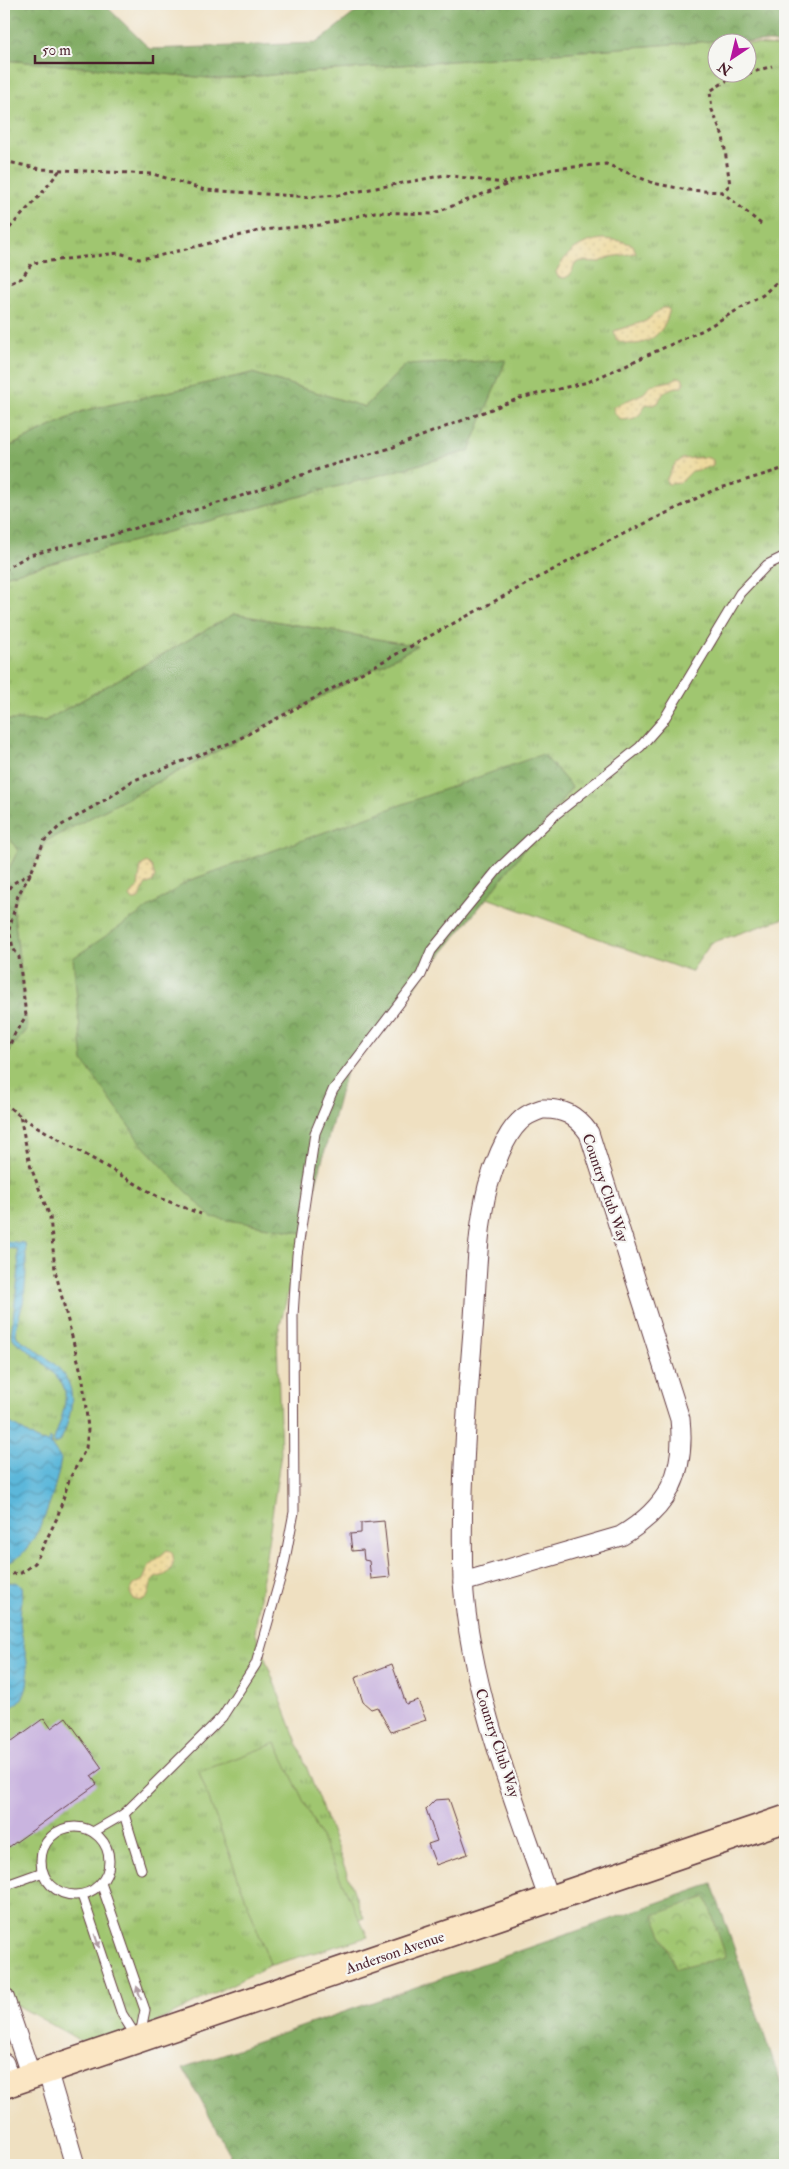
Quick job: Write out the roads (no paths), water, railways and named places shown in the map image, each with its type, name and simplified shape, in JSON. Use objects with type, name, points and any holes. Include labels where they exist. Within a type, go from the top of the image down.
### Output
[{"type":"main road","name":"Anderson Avenue","points":[[19,2075],[139,2040],[785,1819]]},
{"type":"street","name":"Country Club Way","points":[[463,1582],[621,1536],[649,1517],[666,1497],[676,1477],[681,1457],[683,1439],[680,1419],[589,1133],[580,1121],[554,1109],[542,1109],[530,1113],[518,1122],[498,1159],[488,1186],[482,1218],[468,1395],[462,1539],[463,1582],[470,1645],[479,1688],[490,1731],[549,1900]]},
{"type":"street","points":[[4,1997],[19,2075],[75,2165]]},
{"type":"lane","points":[[93,1832],[124,1814],[222,1717],[256,1664],[284,1564],[294,1512],[293,1316],[297,1255],[315,1133],[333,1090],[421,975],[431,951],[499,868],[556,814],[640,748],[663,721],[740,593],[767,566],[785,556]]},
{"type":"lane","points":[[124,1814],[140,1869]]},
{"type":"lane","points":[[71,1827],[83,1828],[93,1832],[102,1840],[108,1856],[107,1873],[101,1883],[92,1891],[82,1895],[70,1895],[60,1892],[51,1886],[43,1872],[41,1855],[45,1845],[51,1836],[60,1830],[71,1827]]},
{"type":"lane","points":[[4,1886],[43,1872]]},
{"type":"lane","points":[[101,1883],[145,2010],[139,2040]]},
{"type":"lane","points":[[82,1895],[122,2014],[139,2040]]},
{"type":"water","points":[[4,1241],[25,1243],[24,1298],[17,1323],[17,1337],[48,1358],[59,1368],[67,1379],[71,1391],[68,1422],[60,1442],[53,1444],[63,1412],[65,1392],[52,1371],[15,1341],[11,1335],[19,1269],[17,1249],[4,1248]]},
{"type":"water","points":[[4,1419],[39,1441],[48,1442],[50,1438],[52,1440],[51,1445],[61,1459],[49,1504],[35,1537],[15,1559],[4,1563]]},
{"type":"water","points":[[16,1582],[22,1586],[20,1618],[27,1661],[28,1683],[20,1701],[4,1712],[4,1583]]}]
